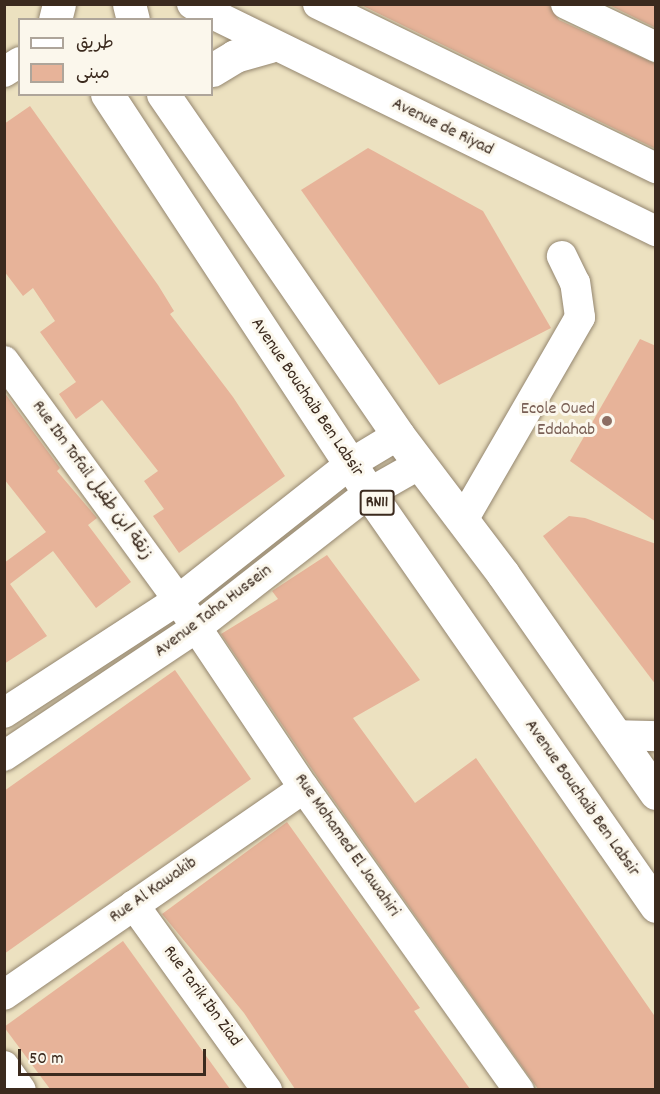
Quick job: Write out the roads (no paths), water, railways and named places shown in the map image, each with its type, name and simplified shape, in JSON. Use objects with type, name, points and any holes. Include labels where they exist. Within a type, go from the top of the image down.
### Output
[{"type":"main road","points":[[213,69],[235,56],[270,46]]},
{"type":"main road","name":"Avenue Bouchaib Ben Labsir","points":[[107,96],[369,493],[656,906]]},
{"type":"main road","points":[[165,96],[398,435],[463,520],[656,793]]},
{"type":"main road","points":[[190,135],[194,96]]},
{"type":"street","name":"Avenue de Riyad","points":[[192,4],[228,17],[270,46],[656,231]]},
{"type":"street","points":[[318,4],[656,168]]},
{"type":"street","points":[[566,4],[656,47]]},
{"type":"street","points":[[4,72],[18,63]]},
{"type":"street","points":[[463,520],[580,317],[575,283],[562,256]]},
{"type":"street","name":"Rue Ibn Tofail زنقة ابن طفيل","points":[[4,361],[178,600]]},
{"type":"street","name":"Avenue Taha Hussein","points":[[4,713],[178,600],[350,464],[398,435]]},
{"type":"street","name":"Avenue Taha Hussein","points":[[4,756],[196,628],[369,493],[420,464]]},
{"type":"street","name":"Rue Mohamed El Jawahiri","points":[[178,600],[304,788],[519,1089]]},
{"type":"street","points":[[614,735],[656,736]]},
{"type":"street","name":"Rue Al Kawakib","points":[[4,995],[304,788]]},
{"type":"street","name":"Rue Tarik Ibn Ziad","points":[[134,905],[267,1089]]},
{"type":"street","points":[[4,1066],[21,1089]]},
{"type":"place","name":"Ecole Oued Eddahab","points":[[607,421]]}]
